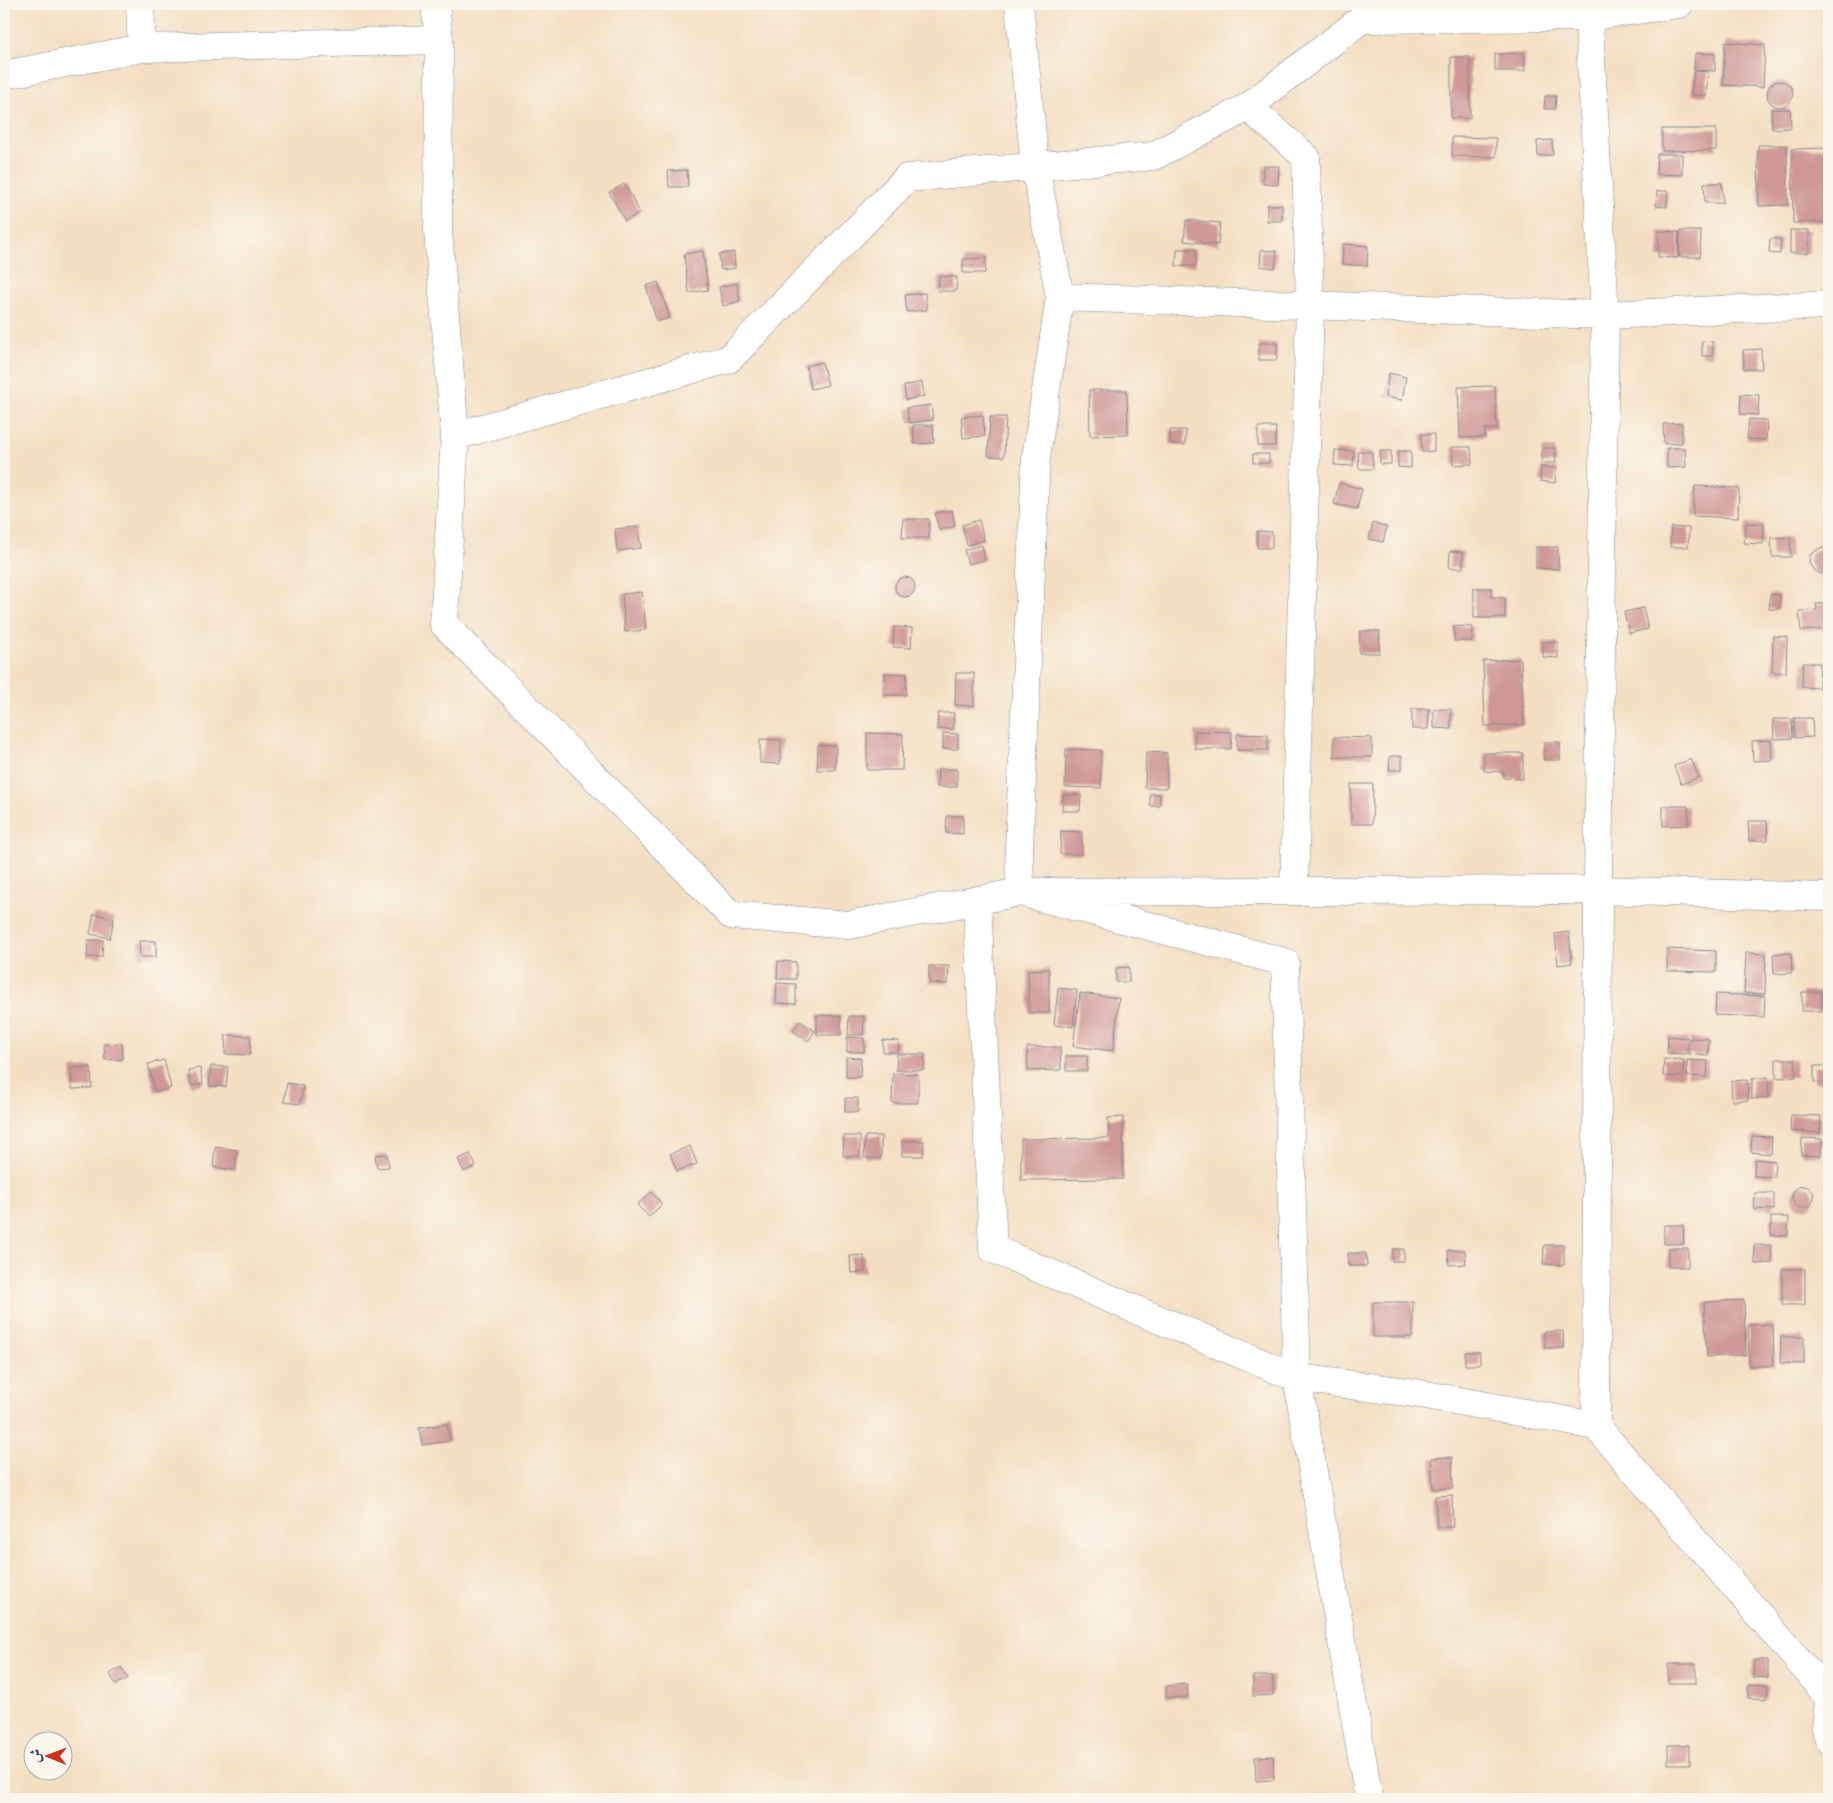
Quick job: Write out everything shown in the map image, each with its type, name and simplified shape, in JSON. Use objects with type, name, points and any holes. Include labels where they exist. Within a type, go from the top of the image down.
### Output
[{"type":"street","points":[[140,4],[142,48]]},
{"type":"street","points":[[435,4],[440,40],[438,231],[455,436],[444,624],[731,915],[849,925],[1020,892],[1598,890],[1829,897]]},
{"type":"street","points":[[1020,4],[1035,166],[1060,297],[1036,456],[1019,848],[1020,892]]},
{"type":"street","points":[[455,436],[729,358],[907,178],[1153,156],[1248,107],[1362,19],[1588,10],[1679,4]]},
{"type":"street","points":[[1588,10],[1605,315],[1598,890],[1596,1426]]},
{"type":"street","points":[[4,74],[142,48],[440,40]]},
{"type":"street","points":[[1248,107],[1306,157],[1310,305],[1294,890]]},
{"type":"street","points":[[1060,297],[1605,315],[1829,305]]},
{"type":"street","points":[[1020,892],[1285,962],[1298,1378],[1370,1799]]},
{"type":"street","points":[[977,900],[993,1249],[1298,1378],[1415,1394],[1596,1426],[1829,1698],[1826,1728],[1829,1740]]},
{"type":"building","points":[[1725,42],[1765,45],[1763,87],[1723,85]]},
{"type":"building","points":[[1524,53],[1525,71],[1495,71],[1495,54]]},
{"type":"building","points":[[1695,53],[1715,54],[1715,71],[1694,70]]},
{"type":"building","points":[[1451,57],[1470,57],[1470,118],[1451,118]]},
{"type":"building","points":[[1694,71],[1708,72],[1706,96],[1691,95]]},
{"type":"building","points":[[1780,81],[1789,85],[1793,94],[1789,103],[1780,107],[1771,103],[1767,94],[1771,85]]},
{"type":"building","points":[[1545,96],[1556,96],[1555,109],[1544,109]]},
{"type":"building","points":[[1771,109],[1790,109],[1791,128],[1772,129]]},
{"type":"building","points":[[1662,129],[1716,129],[1716,150],[1662,151]]},
{"type":"building","points":[[1452,137],[1496,138],[1496,157],[1452,156]]},
{"type":"building","points":[[1552,140],[1553,155],[1538,156],[1537,141]]},
{"type":"building","points":[[1758,145],[1787,145],[1788,205],[1759,206]]},
{"type":"building","points":[[1829,148],[1829,222],[1793,223],[1792,149]]},
{"type":"building","points":[[1657,154],[1682,154],[1682,175],[1656,174]]},
{"type":"building","points":[[1263,166],[1279,166],[1278,185],[1263,184]]},
{"type":"building","points":[[687,170],[688,187],[669,187],[668,171]]},
{"type":"building","points":[[1704,183],[1722,183],[1723,203],[1705,203]]},
{"type":"building","points":[[625,184],[640,213],[625,221],[609,192]]},
{"type":"building","points":[[1657,191],[1668,191],[1667,207],[1656,206]]},
{"type":"building","points":[[1267,205],[1282,205],[1282,221],[1267,221]]},
{"type":"building","points":[[1186,220],[1220,223],[1218,245],[1184,241]]},
{"type":"building","points":[[1790,230],[1809,230],[1809,253],[1790,253]]},
{"type":"building","points":[[1659,231],[1679,232],[1678,258],[1658,257]]},
{"type":"building","points":[[1680,231],[1701,231],[1700,257],[1679,257]]},
{"type":"building","points":[[1770,239],[1781,239],[1780,254],[1769,253]]},
{"type":"building","points":[[1343,244],[1368,246],[1367,266],[1342,264]]},
{"type":"building","points":[[1177,249],[1196,249],[1196,266],[1176,266]]},
{"type":"building","points":[[1261,250],[1277,251],[1275,268],[1260,266]]},
{"type":"building","points":[[703,251],[708,290],[689,293],[684,254]]},
{"type":"building","points":[[734,252],[735,268],[721,270],[719,254]]},
{"type":"building","points":[[986,258],[985,273],[963,273],[963,259]]},
{"type":"building","points":[[939,276],[957,277],[956,291],[938,291]]},
{"type":"building","points":[[658,282],[670,318],[657,322],[646,286]]},
{"type":"building","points":[[737,283],[740,301],[723,306],[719,287]]},
{"type":"building","points":[[925,293],[927,310],[907,312],[905,295]]},
{"type":"building","points":[[1702,341],[1713,342],[1712,356],[1702,356]]},
{"type":"building","points":[[1259,343],[1277,343],[1277,360],[1259,360]]},
{"type":"building","points":[[1761,349],[1762,369],[1744,369],[1743,350]]},
{"type":"building","points":[[822,362],[828,385],[811,389],[806,366]]},
{"type":"building","points":[[1389,373],[1406,377],[1402,400],[1385,397]]},
{"type":"building","points":[[922,382],[924,396],[906,400],[904,386]]},
{"type":"building","points":[[1495,386],[1497,429],[1485,429],[1485,437],[1460,438],[1458,387]]},
{"type":"building","points":[[1089,390],[1127,390],[1128,435],[1090,436]]},
{"type":"building","points":[[1741,394],[1759,395],[1758,415],[1740,414]]},
{"type":"building","points":[[931,405],[933,420],[909,423],[907,408]]},
{"type":"building","points":[[983,415],[985,436],[963,438],[961,417]]},
{"type":"building","points":[[990,417],[1006,417],[1004,457],[988,456]]},
{"type":"building","points":[[1749,419],[1767,420],[1766,440],[1747,439]]},
{"type":"building","points":[[1682,423],[1682,443],[1664,444],[1663,424]]},
{"type":"building","points":[[913,425],[933,425],[934,443],[914,444]]},
{"type":"building","points":[[1258,427],[1276,427],[1275,446],[1258,446]]},
{"type":"building","points":[[1170,430],[1186,430],[1185,445],[1170,444]]},
{"type":"building","points":[[1421,434],[1434,434],[1434,451],[1422,452]]},
{"type":"building","points":[[1452,447],[1471,447],[1472,464],[1453,465]]},
{"type":"building","points":[[1542,448],[1555,448],[1556,463],[1542,463]]},
{"type":"building","points":[[1667,448],[1685,448],[1686,467],[1667,468]]},
{"type":"building","points":[[1335,450],[1354,451],[1353,466],[1334,465]]},
{"type":"building","points":[[1358,451],[1372,452],[1373,469],[1359,469]]},
{"type":"building","points":[[1380,451],[1391,451],[1391,464],[1380,464]]},
{"type":"building","points":[[1398,451],[1411,451],[1411,468],[1398,467]]},
{"type":"building","points":[[1253,454],[1269,454],[1269,463],[1253,463]]},
{"type":"building","points":[[1541,467],[1557,468],[1555,483],[1540,481]]},
{"type":"building","points":[[1339,483],[1362,489],[1357,509],[1334,504]]},
{"type":"building","points":[[1695,486],[1739,488],[1738,518],[1693,516]]},
{"type":"building","points":[[952,510],[955,526],[939,530],[935,513]]},
{"type":"building","points":[[903,519],[929,519],[929,538],[902,538]]},
{"type":"building","points":[[979,520],[984,540],[967,545],[962,525]]},
{"type":"building","points":[[1373,523],[1387,527],[1383,542],[1369,539]]},
{"type":"building","points":[[1746,523],[1764,524],[1763,544],[1744,543]]},
{"type":"building","points":[[638,527],[641,548],[617,551],[615,529]]},
{"type":"building","points":[[1671,527],[1689,528],[1688,547],[1670,547]]},
{"type":"building","points":[[1257,531],[1272,532],[1272,548],[1257,548]]},
{"type":"building","points":[[1790,537],[1791,557],[1772,557],[1771,538]]},
{"type":"building","points":[[982,545],[985,560],[968,564],[964,550]]},
{"type":"building","points":[[1536,547],[1558,547],[1558,569],[1536,568]]},
{"type":"building","points":[[1820,548],[1829,549],[1829,571],[1822,574],[1814,571],[1809,563],[1810,555]]},
{"type":"building","points":[[1450,551],[1463,552],[1463,568],[1449,568]]},
{"type":"building","points":[[901,577],[909,577],[915,583],[915,591],[909,597],[901,597],[895,591],[895,583]]},
{"type":"building","points":[[1474,588],[1491,588],[1491,597],[1505,598],[1505,618],[1474,618]]},
{"type":"building","points":[[642,592],[646,630],[625,632],[622,594]]},
{"type":"building","points":[[1770,594],[1780,595],[1779,609],[1769,609]]},
{"type":"building","points":[[1829,603],[1829,629],[1801,631],[1799,611],[1817,610],[1816,604]]},
{"type":"building","points":[[1643,608],[1648,629],[1629,633],[1624,612]]},
{"type":"building","points":[[1454,626],[1473,627],[1472,641],[1454,641]]},
{"type":"building","points":[[894,627],[912,628],[911,648],[893,647]]},
{"type":"building","points":[[1360,631],[1380,631],[1379,653],[1359,653]]},
{"type":"building","points":[[1773,636],[1787,637],[1786,673],[1772,672]]},
{"type":"building","points":[[1543,642],[1558,642],[1558,658],[1543,657]]},
{"type":"building","points":[[1521,659],[1524,725],[1485,726],[1483,661]]},
{"type":"building","points":[[1803,663],[1820,663],[1819,688],[1802,687]]},
{"type":"building","points":[[885,673],[907,674],[906,695],[884,695]]},
{"type":"building","points":[[956,673],[974,673],[974,706],[955,705]]},
{"type":"building","points":[[1412,709],[1429,709],[1428,729],[1412,729]]},
{"type":"building","points":[[1434,709],[1451,709],[1451,729],[1434,728]]},
{"type":"building","points":[[938,713],[954,713],[953,729],[937,729]]},
{"type":"building","points":[[1794,718],[1812,718],[1813,737],[1795,738]]},
{"type":"building","points":[[1773,719],[1792,719],[1793,738],[1774,739]]},
{"type":"building","points":[[1195,731],[1232,732],[1231,749],[1195,749]]},
{"type":"building","points":[[867,733],[903,734],[902,770],[867,770]]},
{"type":"building","points":[[943,733],[958,734],[958,749],[943,749]]},
{"type":"building","points":[[1237,734],[1268,735],[1268,750],[1237,750]]},
{"type":"building","points":[[1334,737],[1372,738],[1372,757],[1334,757]]},
{"type":"building","points":[[760,739],[781,740],[780,764],[760,763]]},
{"type":"building","points":[[1771,740],[1772,760],[1753,761],[1752,741]]},
{"type":"building","points":[[1544,742],[1560,742],[1560,760],[1544,760]]},
{"type":"building","points":[[818,745],[836,746],[835,770],[817,770]]},
{"type":"building","points":[[1066,749],[1101,750],[1101,788],[1065,787]]},
{"type":"building","points":[[1146,752],[1167,753],[1167,788],[1145,788]]},
{"type":"building","points":[[1484,753],[1523,753],[1523,779],[1504,778],[1504,772],[1484,771]]},
{"type":"building","points":[[1390,756],[1402,756],[1402,770],[1389,770]]},
{"type":"building","points":[[1691,759],[1699,777],[1681,784],[1674,766]]},
{"type":"building","points":[[938,769],[957,769],[957,787],[937,787]]},
{"type":"building","points":[[1351,784],[1373,784],[1372,824],[1351,824]]},
{"type":"building","points":[[1150,794],[1160,794],[1160,806],[1150,806]]},
{"type":"building","points":[[1063,795],[1081,795],[1080,811],[1062,811]]},
{"type":"building","points":[[1663,806],[1688,806],[1689,825],[1663,826]]},
{"type":"building","points":[[947,816],[963,816],[963,834],[946,833]]},
{"type":"building","points":[[1748,821],[1767,821],[1768,840],[1749,841]]},
{"type":"building","points":[[1061,831],[1082,832],[1082,854],[1060,854]]},
{"type":"building","points":[[94,914],[114,918],[110,938],[90,934]]},
{"type":"building","points":[[1569,932],[1572,963],[1558,965],[1555,934]]},
{"type":"building","points":[[88,940],[103,940],[102,957],[87,957]]},
{"type":"building","points":[[139,941],[156,941],[156,957],[140,957]]},
{"type":"building","points":[[1667,949],[1716,951],[1716,972],[1667,971]]},
{"type":"building","points":[[1746,953],[1766,954],[1765,994],[1744,993]]},
{"type":"building","points":[[1791,953],[1792,973],[1774,974],[1773,954]]},
{"type":"building","points":[[778,961],[796,962],[796,979],[777,979]]},
{"type":"building","points":[[929,966],[949,966],[948,984],[929,983]]},
{"type":"building","points":[[1129,967],[1129,982],[1116,982],[1116,968]]},
{"type":"building","points":[[1049,969],[1049,1013],[1029,1013],[1028,970]]},
{"type":"building","points":[[777,983],[796,984],[796,1004],[776,1003]]},
{"type":"building","points":[[1058,988],[1077,990],[1073,1027],[1054,1025]]},
{"type":"building","points":[[1802,992],[1822,992],[1822,1011],[1802,1011]]},
{"type":"building","points":[[1080,993],[1119,998],[1113,1051],[1073,1046]]},
{"type":"building","points":[[1716,994],[1765,996],[1764,1017],[1715,1015]]},
{"type":"building","points":[[817,1015],[841,1016],[841,1035],[817,1035]]},
{"type":"building","points":[[849,1016],[864,1016],[863,1035],[848,1035]]},
{"type":"building","points":[[800,1021],[815,1031],[808,1041],[793,1031]]},
{"type":"building","points":[[226,1035],[251,1036],[250,1055],[225,1054]]},
{"type":"building","points":[[1668,1036],[1688,1038],[1687,1054],[1667,1053]]},
{"type":"building","points":[[847,1037],[864,1038],[864,1052],[847,1052]]},
{"type":"building","points":[[1690,1038],[1709,1039],[1708,1056],[1689,1054]]},
{"type":"building","points":[[883,1040],[899,1041],[898,1052],[883,1052]]},
{"type":"building","points":[[122,1043],[123,1059],[105,1060],[104,1044]]},
{"type":"building","points":[[1027,1047],[1060,1047],[1061,1070],[1028,1071]]},
{"type":"building","points":[[897,1054],[925,1054],[924,1070],[896,1070]]},
{"type":"building","points":[[1066,1056],[1087,1056],[1087,1071],[1066,1071]]},
{"type":"building","points":[[846,1057],[861,1058],[860,1077],[846,1077]]},
{"type":"building","points":[[1664,1059],[1684,1060],[1683,1077],[1663,1076]]},
{"type":"building","points":[[1776,1059],[1795,1059],[1796,1077],[1776,1078]]},
{"type":"building","points":[[164,1060],[171,1088],[155,1092],[148,1064]]},
{"type":"building","points":[[1687,1060],[1708,1061],[1707,1077],[1687,1076]]},
{"type":"building","points":[[211,1066],[228,1067],[226,1087],[209,1086]]},
{"type":"building","points":[[1814,1066],[1828,1066],[1828,1083],[1814,1082]]},
{"type":"building","points":[[91,1067],[92,1088],[72,1089],[71,1068]]},
{"type":"building","points":[[200,1068],[203,1084],[191,1086],[188,1070]]},
{"type":"building","points":[[893,1073],[918,1074],[918,1103],[892,1103]]},
{"type":"building","points":[[1768,1077],[1769,1098],[1752,1099],[1752,1079]]},
{"type":"building","points":[[1747,1080],[1748,1100],[1732,1101],[1731,1081]]},
{"type":"building","points":[[287,1083],[303,1086],[300,1104],[284,1102]]},
{"type":"building","points":[[845,1098],[858,1098],[858,1112],[845,1112]]},
{"type":"building","points":[[1791,1115],[1821,1116],[1820,1133],[1790,1131]]},
{"type":"building","points":[[1123,1117],[1123,1179],[1021,1180],[1021,1139],[1109,1138],[1108,1118]]},
{"type":"building","points":[[844,1136],[860,1136],[860,1156],[843,1156]]},
{"type":"building","points":[[865,1136],[881,1136],[881,1158],[864,1158]]},
{"type":"building","points":[[1752,1136],[1772,1137],[1771,1154],[1751,1152]]},
{"type":"building","points":[[1802,1138],[1822,1139],[1821,1156],[1801,1155]]},
{"type":"building","points":[[902,1141],[924,1141],[923,1156],[902,1156]]},
{"type":"building","points":[[690,1146],[697,1164],[677,1171],[670,1154]]},
{"type":"building","points":[[215,1147],[237,1150],[235,1170],[213,1167]]},
{"type":"building","points":[[387,1154],[389,1167],[377,1168],[375,1155]]},
{"type":"building","points":[[470,1154],[476,1166],[464,1172],[458,1159]]},
{"type":"building","points":[[1755,1159],[1775,1161],[1774,1177],[1754,1176]]},
{"type":"building","points":[[1803,1186],[1811,1189],[1814,1197],[1811,1205],[1803,1208],[1795,1205],[1792,1197],[1795,1189]]},
{"type":"building","points":[[651,1192],[662,1204],[649,1217],[637,1205]]},
{"type":"building","points":[[1755,1193],[1774,1193],[1774,1210],[1754,1209]]},
{"type":"building","points":[[1771,1217],[1789,1217],[1788,1236],[1771,1235]]},
{"type":"building","points":[[1664,1225],[1683,1225],[1684,1244],[1664,1244]]},
{"type":"building","points":[[1544,1245],[1564,1245],[1564,1265],[1543,1264]]},
{"type":"building","points":[[1754,1245],[1771,1245],[1772,1263],[1755,1264]]},
{"type":"building","points":[[1668,1248],[1688,1248],[1688,1267],[1668,1267]]},
{"type":"building","points":[[1393,1249],[1404,1249],[1404,1261],[1392,1261]]},
{"type":"building","points":[[1448,1250],[1465,1250],[1466,1264],[1449,1265]]},
{"type":"building","points":[[1348,1253],[1366,1253],[1367,1266],[1348,1266]]},
{"type":"building","points":[[864,1255],[865,1272],[851,1273],[850,1256]]},
{"type":"building","points":[[1782,1269],[1805,1269],[1805,1305],[1782,1305]]},
{"type":"building","points":[[1744,1300],[1746,1355],[1707,1357],[1704,1302]]},
{"type":"building","points":[[1373,1302],[1413,1302],[1413,1337],[1373,1337]]},
{"type":"building","points":[[1773,1324],[1774,1366],[1749,1366],[1748,1325]]},
{"type":"building","points":[[1563,1331],[1564,1348],[1545,1348],[1544,1332]]},
{"type":"building","points":[[1781,1337],[1804,1337],[1804,1364],[1780,1363]]},
{"type":"building","points":[[1465,1352],[1480,1352],[1480,1365],[1465,1365]]},
{"type":"building","points":[[447,1424],[450,1441],[422,1445],[419,1428]]},
{"type":"building","points":[[1452,1457],[1453,1488],[1433,1489],[1431,1458]]},
{"type":"building","points":[[1452,1495],[1453,1527],[1437,1527],[1435,1496]]},
{"type":"building","points":[[1754,1660],[1768,1660],[1768,1678],[1753,1677]]},
{"type":"building","points":[[1668,1664],[1696,1664],[1696,1683],[1668,1683]]},
{"type":"building","points":[[121,1667],[128,1678],[116,1685],[110,1674]]},
{"type":"building","points":[[1253,1676],[1273,1676],[1273,1695],[1253,1696]]},
{"type":"building","points":[[1187,1684],[1188,1697],[1166,1698],[1166,1686]]},
{"type":"building","points":[[1748,1685],[1768,1686],[1767,1699],[1748,1698]]},
{"type":"building","points":[[1668,1745],[1689,1745],[1689,1764],[1668,1764]]},
{"type":"building","points":[[1273,1756],[1274,1780],[1256,1781],[1255,1757]]}]
